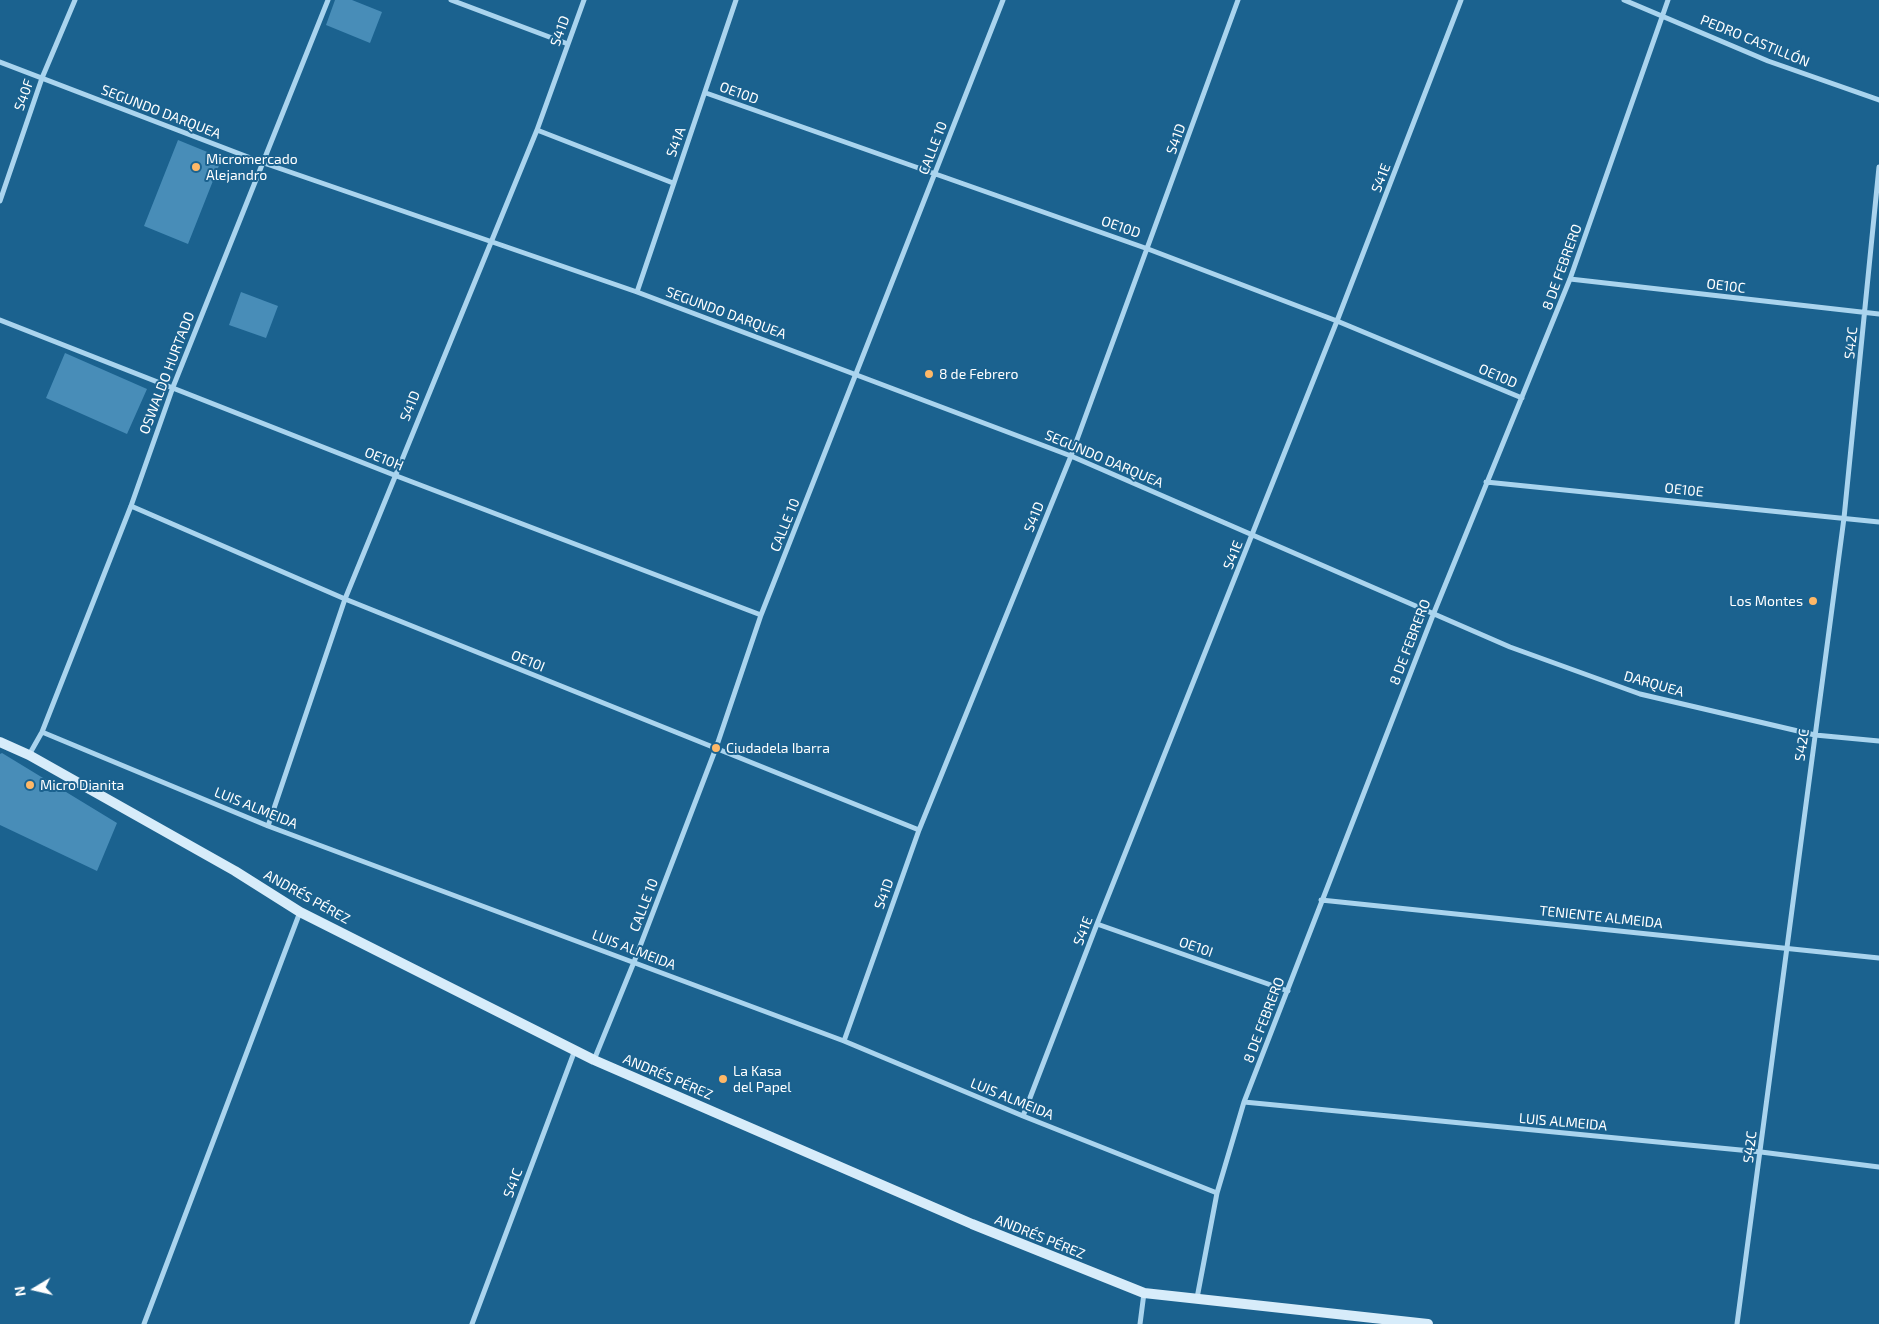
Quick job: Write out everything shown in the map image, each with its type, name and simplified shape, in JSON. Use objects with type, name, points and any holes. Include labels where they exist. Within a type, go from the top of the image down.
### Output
[{"type":"street","name":"S40F","points":[[0,201],[42,78],[75,0]]},
{"type":"street","name":"OSWALDO HURTADO","points":[[29,755],[42,732],[131,506],[173,387],[261,162],[328,0]]},
{"type":"street","points":[[451,0],[568,44]]},
{"type":"street","name":"S41D","points":[[268,826],[345,599],[490,240],[537,130],[584,0]]},
{"type":"street","name":"S41A","points":[[637,292],[673,182],[706,94],[736,0]]},
{"type":"street","name":"CALLE 10","points":[[594,1060],[634,962],[716,748],[761,615],[1003,0]]},
{"type":"street","name":"S41D","points":[[844,1041],[919,830],[1071,456],[1238,0]]},
{"type":"street","name":"S41E","points":[[1023,1116],[1097,924],[1338,321],[1461,0]]},
{"type":"street","name":"PEDRO CASTILLÓN","points":[[1624,0],[1768,61],[1879,100]]},
{"type":"street","name":"8 DE FEBRERO","points":[[1196,1299],[1217,1193],[1244,1102],[1433,615],[1570,279],[1668,0]]},
{"type":"street","name":"SEGUNDO DARQUEA","points":[[0,62],[261,162],[637,292],[1071,456],[1433,615]]},
{"type":"street","name":"OE10D","points":[[706,94],[1148,249],[1338,321],[1522,398]]},
{"type":"street","points":[[537,130],[673,182]]},
{"type":"street","name":"S42C","points":[[1737,1324],[1844,518],[1879,167]]},
{"type":"street","name":"OE10C","points":[[1570,279],[1879,314]]},
{"type":"street","name":"OE10H","points":[[0,320],[394,475],[761,615]]},
{"type":"street","name":"OE10E","points":[[1486,482],[1879,522]]},
{"type":"street","name":"OE10I","points":[[131,506],[345,599],[919,830]]},
{"type":"street","name":"DARQUEA","points":[[1433,615],[1510,647],[1640,694],[1815,735],[1879,741]]},
{"type":"street","name":"LUIS ALMEIDA","points":[[42,732],[268,826],[844,1041],[1023,1116],[1217,1193]]},
{"type":"street","name":"ANDRÉS PÉREZ","points":[[0,742],[29,755],[235,871],[300,912],[594,1060],[972,1224],[1144,1293],[1428,1324]]},
{"type":"street","name":"TENIENTE ALMEIDA","points":[[1321,900],[1786,946],[1879,958]]},
{"type":"street","points":[[144,1324],[300,912]]},
{"type":"street","name":"OE10I","points":[[1097,924],[1288,990]]},
{"type":"street","name":"S41C","points":[[472,1324],[575,1050]]},
{"type":"street","name":"LUIS ALMEIDA","points":[[1244,1102],[1761,1152],[1879,1167]]},
{"type":"street","points":[[1140,1324],[1144,1293]]},
{"type":"building","points":[[335,0],[352,0],[382,12],[370,43],[326,25]]},
{"type":"building","points":[[178,140],[222,158],[188,244],[144,226]]},
{"type":"building","points":[[241,292],[278,306],[266,338],[229,325]]},
{"type":"building","points":[[65,353],[147,389],[127,434],[46,398]]},
{"type":"building","points":[[2,753],[117,823],[97,871],[0,825],[0,754]]},
{"type":"place","name":"Micromercado Alejandro","points":[[196,167]]},
{"type":"place","name":"8 de Febrero","points":[[929,374]]},
{"type":"place","name":"Los Montes","points":[[1813,601]]},
{"type":"place","name":"Ciudadela Ibarra","points":[[716,748]]},
{"type":"place","name":"Micro Dianita","points":[[30,785]]},
{"type":"place","name":"La Kasa del Papel","points":[[723,1079]]}]
